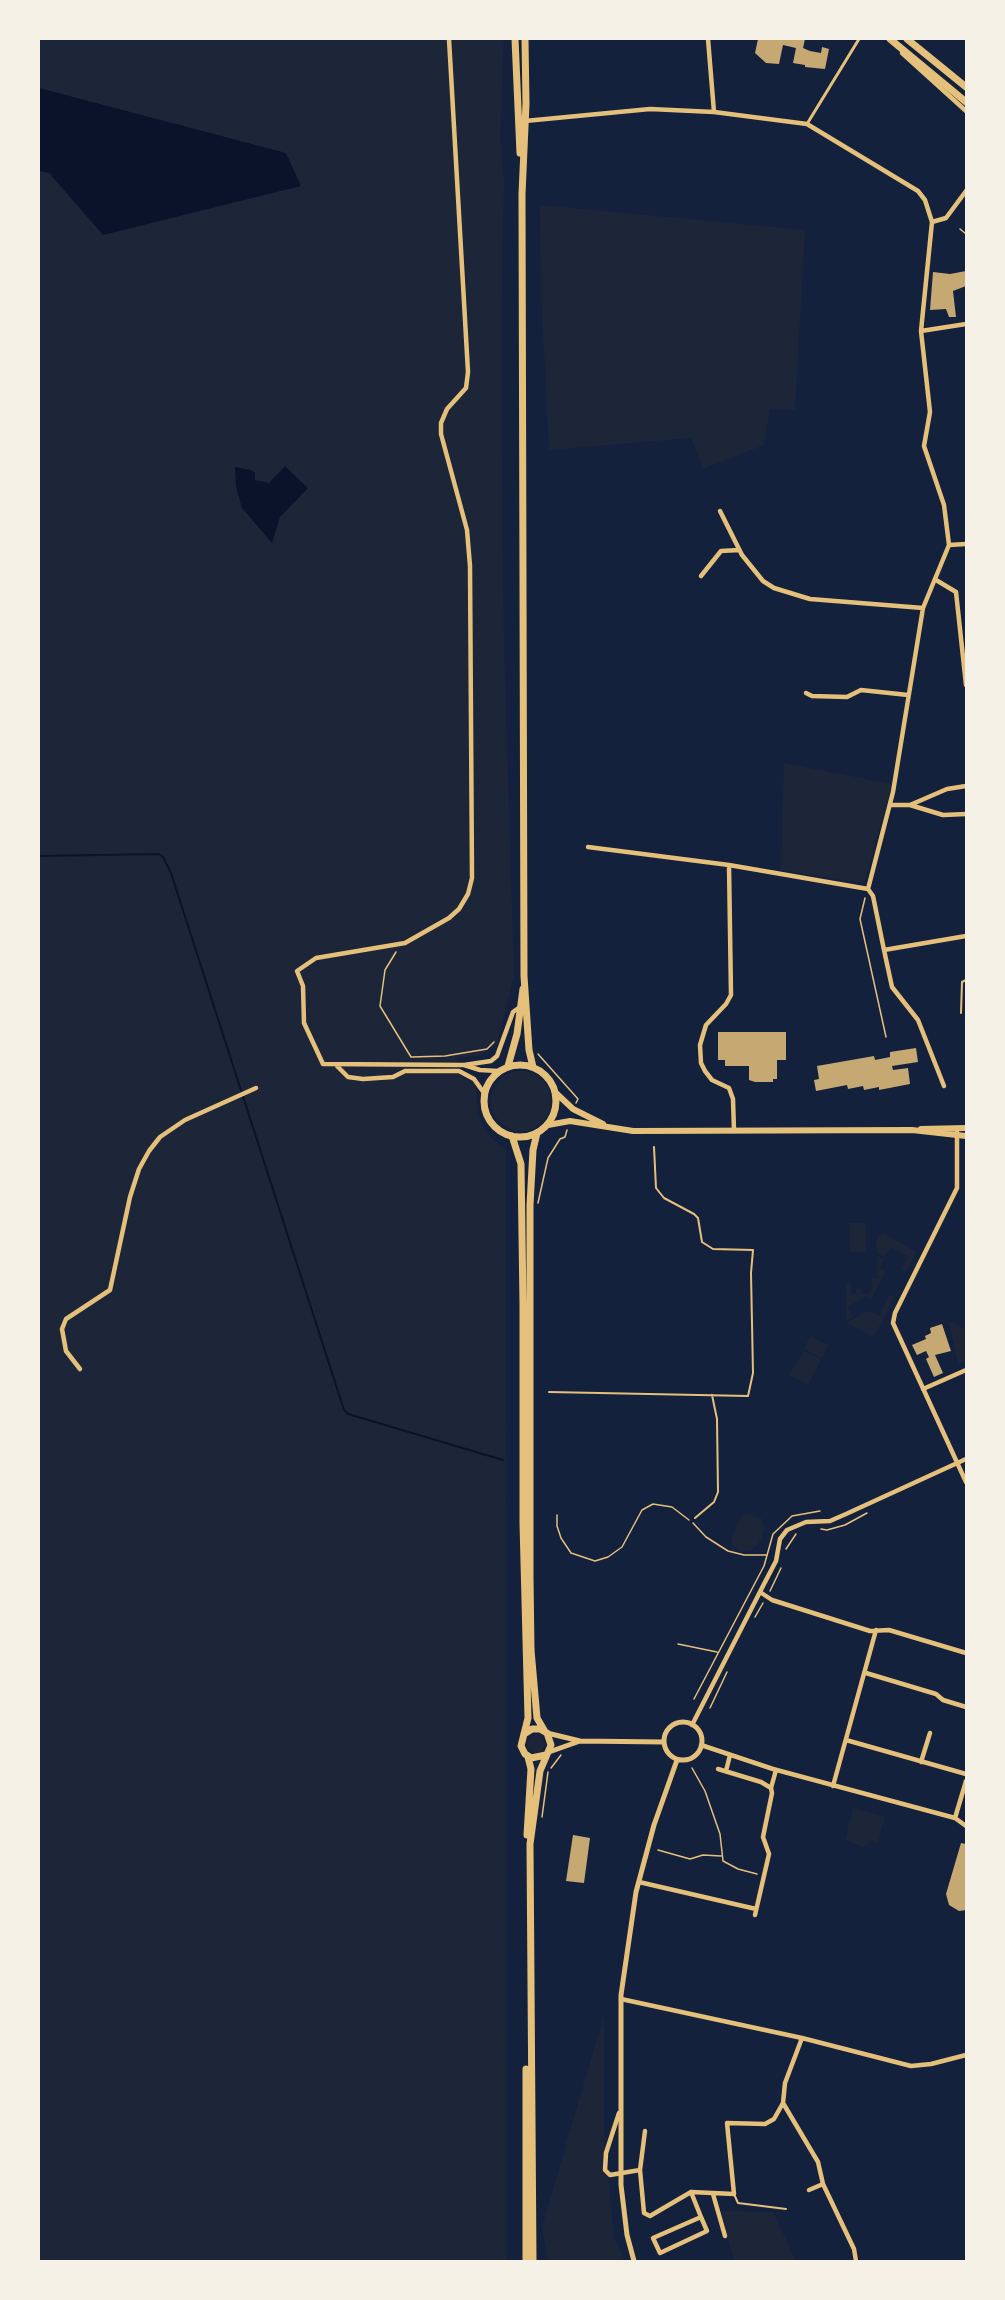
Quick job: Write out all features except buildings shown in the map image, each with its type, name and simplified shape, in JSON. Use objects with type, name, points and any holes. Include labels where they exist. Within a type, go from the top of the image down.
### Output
[{"type":"main road","points":[[515,39],[522,188],[524,976],[529,1050],[533,1066]]},
{"type":"main road","points":[[522,188],[525,39]]},
{"type":"main road","points":[[888,39],[966,102]]},
{"type":"main road","points":[[907,39],[966,87]]},
{"type":"main road","points":[[508,1066],[517,1034],[524,976]]},
{"type":"main road","points":[[556,1093],[554,1114],[548,1125],[537,1133],[512,1136],[494,1126],[488,1118],[484,1094],[498,1071],[508,1066],[533,1066],[544,1073],[556,1093],[573,1109],[611,1128]]},
{"type":"main road","points":[[548,1125],[570,1121],[633,1131],[912,1131],[957,1132],[966,1136]]},
{"type":"main road","points":[[957,1132],[966,1128]]},
{"type":"main road","points":[[534,2261],[530,1844],[537,1788],[551,1744],[537,1718],[532,1661],[530,1577],[530,1205],[533,1150],[537,1133]]},
{"type":"main road","points":[[512,1136],[521,1164],[524,1566],[528,1718],[521,1746],[528,1756],[531,1769],[526,1911],[526,2261]]},
{"type":"main road","points":[[524,1734],[532,1729],[546,1732]]},
{"type":"main road","points":[[528,1756],[539,1759],[547,1754]]},
{"type":"main road","points":[[522,2261],[526,2223]]},
{"type":"street","points":[[449,39],[451,111],[468,372],[466,388],[447,409],[441,423],[441,434],[467,530],[470,566],[472,878],[468,894],[459,909],[449,918],[405,943],[316,958],[297,971],[303,986],[304,1023],[323,1064],[337,1066],[464,1065],[498,1071]]},
{"type":"street","points":[[708,39],[714,112]]},
{"type":"street","points":[[807,124],[859,39]]},
{"type":"street","points":[[888,39],[966,111]]},
{"type":"street","points":[[525,121],[650,109],[714,112],[807,124],[918,192],[925,200],[932,222],[921,331],[930,412],[924,446],[944,505],[949,545],[923,608],[890,805],[868,889]]},
{"type":"street","points":[[932,222],[946,218],[966,191]]},
{"type":"street","points":[[921,331],[966,324]]},
{"type":"street","points":[[720,511],[739,550],[763,581],[783,591],[810,599],[923,608]]},
{"type":"street","points":[[949,545],[966,544]]},
{"type":"street","points":[[701,576],[721,551],[739,550]]},
{"type":"street","points":[[936,580],[956,592],[966,685]]},
{"type":"street","points":[[959,611],[966,612]]},
{"type":"street","points":[[806,693],[812,696],[847,697],[861,690],[908,695]]},
{"type":"street","points":[[910,805],[947,789],[966,786]]},
{"type":"street","points":[[890,805],[910,805],[943,815],[966,814]]},
{"type":"street","points":[[588,847],[729,865],[868,889],[873,896],[892,987],[918,1020],[944,1086]]},
{"type":"street","points":[[729,865],[730,995],[726,1004],[711,1019],[702,1034],[701,1063],[712,1080],[729,1088],[733,1099],[734,1131]]},
{"type":"street","points":[[884,950],[966,936]]},
{"type":"street","points":[[464,1065],[494,1059],[503,1045],[513,1012],[520,1007]]},
{"type":"street","points":[[337,1066],[348,1077],[363,1079],[393,1077],[405,1071],[459,1071],[474,1079],[484,1094]]},
{"type":"street","points":[[80,1369],[66,1351],[62,1329],[66,1320],[110,1290],[138,1170],[160,1137],[185,1120],[256,1088]]},
{"type":"street","points":[[957,1132],[957,1188],[895,1313],[893,1323],[966,1482]]},
{"type":"street","points":[[923,1389],[966,1370]]},
{"type":"street","points":[[692,1725],[776,1561],[782,1536],[788,1530],[806,1522],[838,1517],[966,1459]]},
{"type":"street","points":[[760,1592],[767,1597],[876,1630],[889,1630],[966,1653]]},
{"type":"street","points":[[833,1786],[876,1630]]},
{"type":"street","points":[[867,1673],[936,1694],[943,1700],[966,1707]]},
{"type":"street","points":[[675,1724],[692,1725],[700,1733],[701,1745],[693,1758],[677,1760],[667,1751],[664,1742],[667,1731],[675,1724]]},
{"type":"street","points":[[546,1732],[580,1742],[664,1742]]},
{"type":"street","points":[[921,1762],[930,1733]]},
{"type":"street","points":[[846,1740],[966,1774]]},
{"type":"street","points":[[547,1754],[580,1742]]},
{"type":"street","points":[[701,1745],[776,1770],[955,1818],[966,1826]]},
{"type":"street","points":[[726,1772],[730,1755]]},
{"type":"street","points":[[634,2261],[627,2235],[622,2171],[621,1999],[639,1882],[677,1760]]},
{"type":"street","points":[[718,1769],[761,1782],[771,1788]]},
{"type":"street","points":[[639,1882],[756,1912],[769,1854],[763,1837],[776,1770]]},
{"type":"street","points":[[955,1818],[966,1781]]},
{"type":"street","points":[[621,1999],[802,2038],[911,2066],[932,2064],[966,2055]]},
{"type":"street","points":[[645,2131],[640,2170],[644,2213],[650,2217],[691,2192],[734,2193],[728,2123],[765,2124],[774,2119],[783,2103],[785,2083],[802,2038]]},
{"type":"street","points":[[783,2103],[818,2162],[823,2184],[854,2250],[856,2261]]},
{"type":"street","points":[[620,2110],[606,2153],[605,2169],[610,2175],[622,2171],[640,2170]]},
{"type":"street","points":[[809,2190],[823,2184]]},
{"type":"street","points":[[691,2192],[707,2231],[660,2253],[652,2238],[701,2217]]},
{"type":"street","points":[[712,2194],[725,2236]]},
{"type":"lane","points":[[961,1013],[962,982],[966,980]]},
{"type":"lane","points":[[549,1392],[748,1396],[753,1373],[751,1316],[753,1250],[712,1249],[702,1242],[698,1218],[664,1198],[656,1188],[654,1147]]},
{"type":"lane","points":[[695,1518],[714,1502],[718,1492],[717,1419],[712,1395]]},
{"type":"lane","points":[[734,2193],[738,2203],[786,2209]]},
{"type":"path","points":[[960,230],[966,234]]},
{"type":"path","points":[[868,889],[860,919],[886,1037]]},
{"type":"path","points":[[405,943],[397,950],[385,970],[380,1006],[411,1057],[445,1056],[487,1049],[494,1042]]},
{"type":"path","points":[[535,1051],[578,1099],[573,1109]]},
{"type":"path","points":[[557,1515],[557,1526],[561,1538],[571,1553],[580,1558],[595,1561],[608,1557],[622,1547],[642,1510],[653,1504],[672,1507],[728,1551],[744,1555],[767,1555]]},
{"type":"path","points":[[694,1699],[767,1555],[773,1534],[785,1520],[796,1514],[820,1511]]},
{"type":"path","points":[[816,1528],[832,1529],[867,1513]]},
{"type":"path","points":[[783,1558],[790,1539],[801,1531]]},
{"type":"path","points":[[752,1623],[782,1564]]},
{"type":"path","points":[[678,1644],[718,1652]]},
{"type":"path","points":[[710,1708],[732,1662]]},
{"type":"path","points":[[548,1771],[563,1751]]},
{"type":"path","points":[[692,1768],[707,1797],[720,1834],[723,1861],[738,1869],[764,1875]]},
{"type":"path","points":[[658,1850],[690,1859],[703,1855],[722,1856]]},
{"type":"shaded area","points":[[39,39],[504,39],[500,136],[504,181],[501,357],[504,649],[514,975],[497,1043],[482,1055],[458,1058],[455,1073],[475,1083],[478,1117],[490,1137],[506,1150],[507,2261],[39,2261]]},
{"type":"shaded area","points":[[39,88],[286,153],[301,186],[103,235],[49,173],[39,171]]},
{"type":"shaded area","points":[[540,205],[805,230],[795,410],[770,409],[764,445],[703,469],[691,438],[549,450],[541,291]]},
{"type":"shaded area","points":[[285,466],[308,488],[280,517],[272,543],[242,508],[236,487],[235,467],[251,470],[255,473],[255,480],[269,483]]},
{"type":"shaded area","points":[[784,763],[892,784],[864,883],[781,870]]},
{"type":"shaded area","points":[[521,1071],[538,1076],[546,1084],[551,1101],[546,1118],[538,1126],[521,1131],[504,1126],[496,1118],[491,1101],[496,1084],[504,1076]]},
{"type":"shaded area","points":[[849,1223],[866,1223],[866,1252],[850,1252]]},
{"type":"shaded area","points":[[883,1233],[916,1252],[906,1272],[902,1269],[908,1257],[890,1247],[885,1257],[877,1253],[876,1241]]},
{"type":"shaded area","points":[[877,1256],[884,1259],[880,1268],[886,1271],[870,1301],[866,1296],[848,1307],[853,1317],[846,1321],[846,1284],[851,1283],[851,1294],[856,1294],[856,1289],[861,1289],[862,1294],[868,1294],[872,1289],[872,1278],[878,1278]]},
{"type":"shaded area","points":[[889,1295],[894,1297],[876,1333],[872,1336],[846,1323],[867,1311],[879,1316]]},
{"type":"shaded area","points":[[948,1320],[966,1330],[966,1360],[958,1363]]},
{"type":"shaded area","points":[[810,1336],[829,1345],[822,1358],[804,1349]]},
{"type":"shaded area","points":[[804,1351],[821,1360],[808,1385],[789,1375]]},
{"type":"shaded area","points":[[745,1514],[761,1518],[765,1529],[758,1545],[751,1550],[740,1551],[733,1546],[731,1540],[740,1519]]},
{"type":"shaded area","points":[[536,1735],[542,1738],[545,1744],[542,1750],[536,1753],[530,1750],[527,1744],[530,1738]]},
{"type":"shaded area","points":[[853,1808],[885,1817],[878,1843],[870,1841],[864,1847],[845,1840]]},
{"type":"shaded area","points":[[604,2015],[604,2131],[614,2238],[625,2261],[549,2261],[542,2227]]},
{"type":"shaded area","points":[[721,2211],[773,2212],[796,2261],[734,2261]]},
{"type":"waterway","points":[[39,856],[159,854],[163,857],[171,873],[344,1410],[348,1414],[503,1460]]}]
